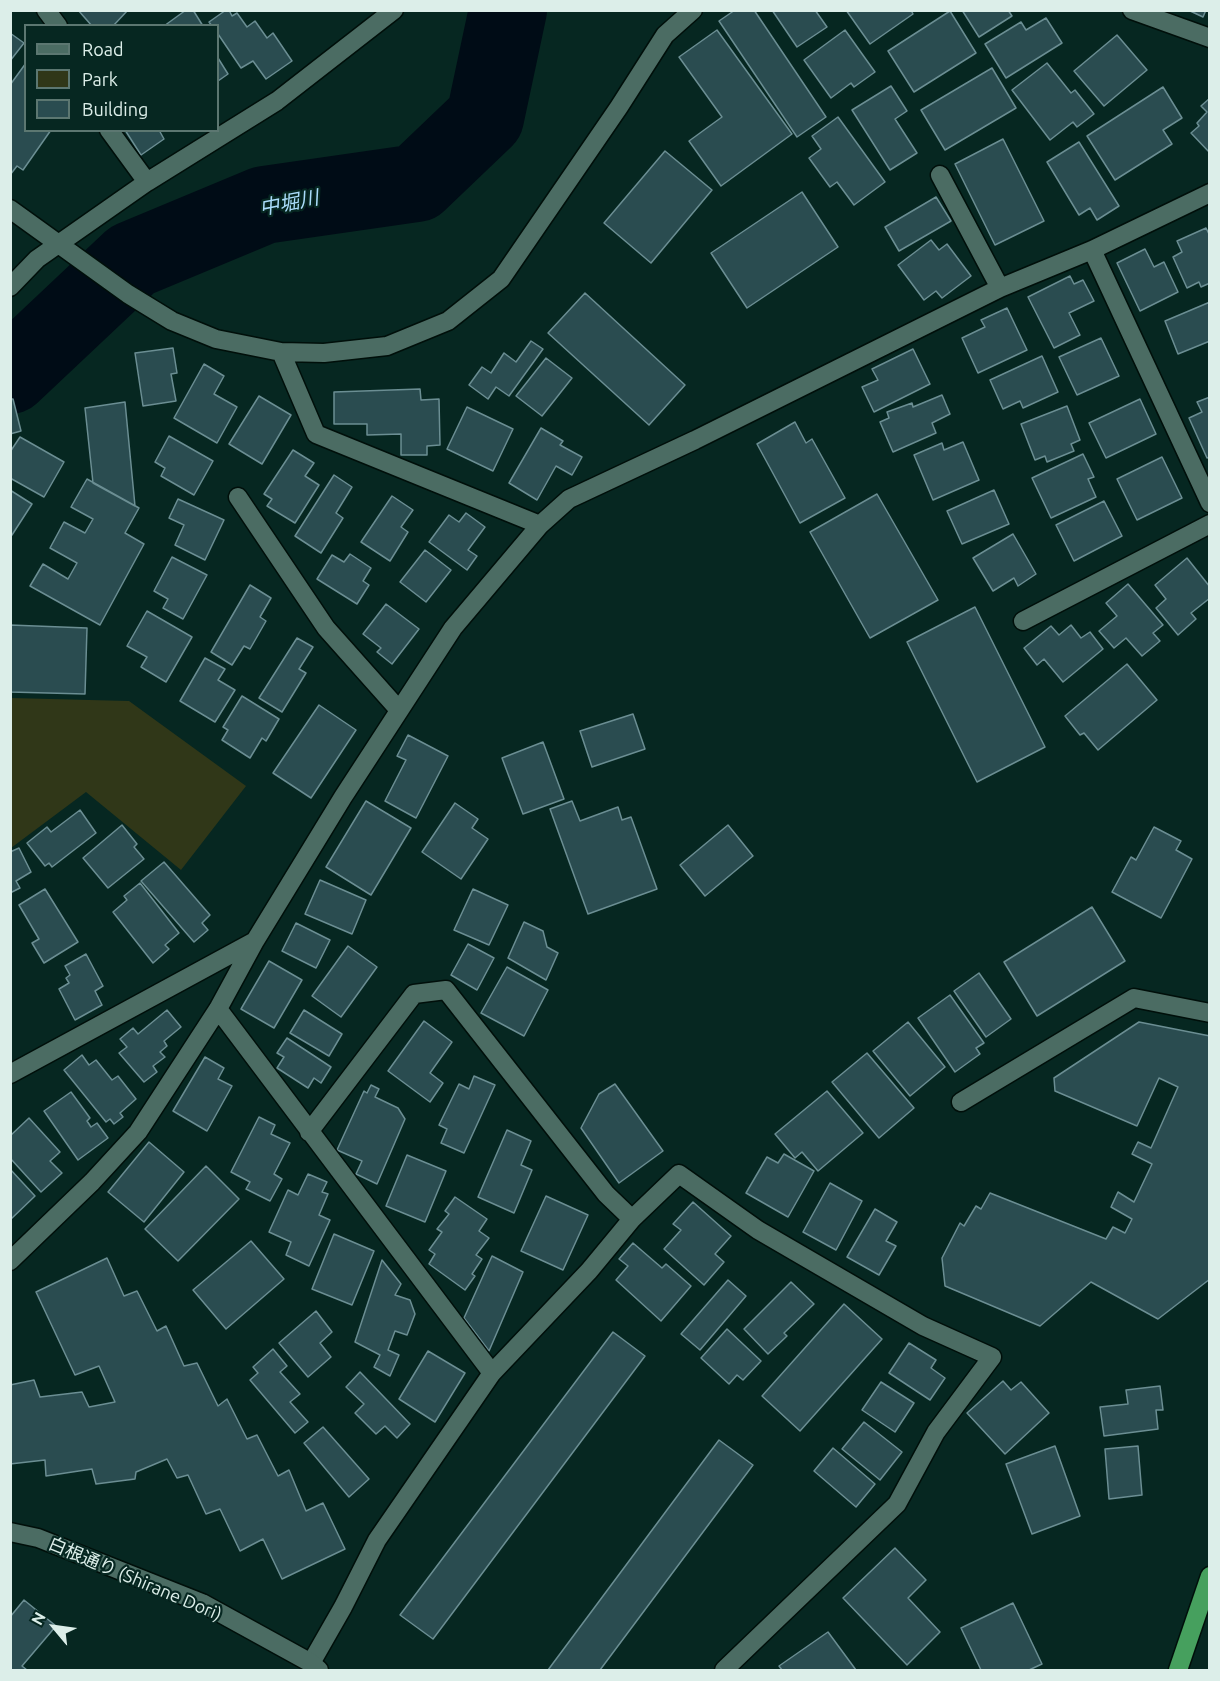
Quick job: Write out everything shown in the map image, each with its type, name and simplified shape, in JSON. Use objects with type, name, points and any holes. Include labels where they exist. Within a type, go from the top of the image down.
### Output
[{"type":"highway","points":[[1178,1671],[1209,1576]]},
{"type":"street","points":[[45,10],[56,24]]},
{"type":"street","points":[[10,287],[37,259],[147,182],[278,101],[394,10]]},
{"type":"street","points":[[10,208],[128,294],[172,321],[216,339],[281,352],[324,353],[387,346],[448,321],[501,279],[619,107],[665,35],[693,10]]},
{"type":"street","points":[[1132,10],[1209,38]]},
{"type":"street","points":[[110,132],[147,182]]},
{"type":"street","points":[[940,175],[1000,288]]},
{"type":"street","points":[[10,1261],[92,1182],[138,1132],[218,1009],[255,941],[343,797],[453,628],[540,525],[569,499],[705,435],[1000,288],[1092,250],[1209,193]]},
{"type":"street","points":[[1092,250],[1209,503]]},
{"type":"street","points":[[281,352],[316,434],[540,525]]},
{"type":"street","points":[[238,497],[326,628],[399,710]]},
{"type":"street","points":[[1023,621],[1209,524]]},
{"type":"street","points":[[10,1074],[255,941]]},
{"type":"street","points":[[309,1132],[414,994],[446,990],[606,1194],[632,1219]]},
{"type":"street","points":[[961,1102],[1134,998],[1209,1013]]},
{"type":"street","points":[[218,1009],[492,1373]]},
{"type":"street","points":[[315,1667],[377,1540],[492,1373],[589,1271],[632,1219],[679,1174],[758,1230],[923,1326],[992,1357],[936,1432],[897,1504],[724,1671]]},
{"type":"street","name":"白根通り (Shirane Dori)","points":[[10,1532],[38,1538],[202,1603],[315,1667]]},
{"type":"green space","points":[[11,698],[129,701],[246,786],[181,870],[86,792],[11,848]]},
{"type":"building","points":[[78,10],[128,10],[115,24],[90,24]]},
{"type":"building","points":[[186,10],[193,10],[202,24],[167,24]]},
{"type":"building","points":[[226,10],[229,10],[232,16],[237,13],[247,27],[255,21],[267,38],[273,33],[292,61],[266,79],[253,61],[241,68],[219,35],[219,24],[209,22]]},
{"type":"building","points":[[735,10],[754,10],[826,117],[797,137],[719,21]]},
{"type":"building","points":[[772,10],[815,10],[827,27],[797,47]]},
{"type":"building","points":[[846,10],[911,10],[913,14],[870,44]]},
{"type":"building","points":[[962,10],[1008,10],[1012,16],[979,37]]},
{"type":"building","points":[[1188,10],[1206,10],[1203,17]]},
{"type":"building","points":[[950,11],[976,53],[914,92],[888,51]]},
{"type":"building","points":[[1046,18],[1062,43],[1006,78],[985,44],[1021,22],[1026,30]]},
{"type":"building","points":[[717,30],[792,134],[721,186],[689,141],[722,117],[679,57]]},
{"type":"building","points":[[845,30],[875,72],[854,87],[851,83],[831,98],[804,60]]},
{"type":"building","points":[[10,33],[24,43],[10,61]]},
{"type":"building","points":[[1117,35],[1147,70],[1104,106],[1074,71]]},
{"type":"building","points":[[219,60],[228,74],[219,80]]},
{"type":"building","points":[[1047,63],[1071,93],[1075,90],[1094,114],[1077,127],[1073,122],[1050,140],[1012,90]]},
{"type":"building","points":[[24,66],[24,132],[50,132],[23,170],[17,166],[10,175],[10,85]]},
{"type":"building","points":[[992,68],[1016,108],[945,150],[921,110]]},
{"type":"building","points":[[891,86],[907,111],[895,119],[917,153],[890,170],[852,110]]},
{"type":"building","points":[[1163,87],[1182,118],[1163,130],[1172,144],[1115,180],[1087,136]]},
{"type":"building","points":[[1210,98],[1210,153],[1191,133],[1199,126],[1197,123],[1207,112],[1201,106]]},
{"type":"building","points":[[838,117],[885,182],[854,205],[837,182],[830,187],[809,158],[821,149],[812,136]]},
{"type":"building","points":[[126,132],[160,132],[164,139],[141,155]]},
{"type":"building","points":[[1003,139],[1044,221],[995,245],[955,164]]},
{"type":"building","points":[[1079,142],[1119,206],[1097,220],[1090,208],[1079,215],[1047,162]]},
{"type":"building","points":[[665,151],[712,190],[651,263],[604,223]]},
{"type":"building","points":[[802,192],[838,247],[747,308],[711,253]]},
{"type":"building","points":[[936,197],[951,221],[899,251],[885,227]]},
{"type":"building","points":[[1206,228],[1210,236],[1210,283],[1201,287],[1199,282],[1187,288],[1173,257],[1182,252],[1177,241]]},
{"type":"building","points":[[931,240],[939,250],[947,244],[971,276],[942,298],[936,291],[924,300],[898,265]]},
{"type":"building","points":[[1145,249],[1154,267],[1164,262],[1178,292],[1140,311],[1117,263]]},
{"type":"building","points":[[1070,276],[1074,284],[1083,280],[1094,301],[1069,313],[1080,335],[1054,348],[1028,297]]},
{"type":"building","points":[[585,293],[685,385],[649,425],[548,333]]},
{"type":"building","points":[[1210,302],[1210,341],[1178,354],[1165,321]]},
{"type":"building","points":[[1007,308],[1027,350],[978,373],[962,338],[985,327],[981,320]]},
{"type":"building","points":[[1101,338],[1119,376],[1077,395],[1059,357]]},
{"type":"building","points":[[531,341],[543,349],[509,396],[496,387],[488,399],[469,385],[482,367],[491,373],[504,353],[516,362]]},
{"type":"building","points":[[173,348],[177,373],[171,374],[176,401],[143,406],[135,353]]},
{"type":"building","points":[[913,349],[930,384],[874,412],[862,387],[878,380],[872,369]]},
{"type":"building","points":[[1042,356],[1058,392],[1023,408],[1020,401],[1003,409],[990,380]]},
{"type":"building","points":[[546,358],[572,378],[542,416],[516,396]]},
{"type":"building","points":[[204,364],[224,376],[214,394],[237,407],[217,443],[174,418]]},
{"type":"building","points":[[420,389],[421,400],[439,399],[440,445],[427,446],[427,455],[401,455],[401,434],[367,435],[367,424],[334,424],[334,392]]},
{"type":"building","points":[[942,395],[950,414],[932,423],[936,433],[893,452],[880,422],[889,418],[887,412],[912,403],[913,407]]},
{"type":"building","points":[[259,396],[291,415],[262,464],[229,444]]},
{"type":"building","points":[[1210,397],[1210,457],[1207,458],[1189,418],[1202,412],[1197,402]]},
{"type":"building","points":[[10,399],[13,399],[21,431],[10,434]]},
{"type":"building","points":[[1140,399],[1156,434],[1106,458],[1089,423]]},
{"type":"building","points":[[125,402],[135,506],[93,483],[85,408]]},
{"type":"building","points":[[1067,406],[1080,440],[1071,444],[1074,451],[1047,462],[1045,456],[1035,460],[1021,424]]},
{"type":"building","points":[[467,407],[513,429],[493,471],[447,449]]},
{"type":"building","points":[[795,422],[806,443],[812,439],[845,498],[800,523],[757,444]]},
{"type":"building","points":[[541,428],[563,441],[560,445],[582,457],[572,475],[556,466],[537,500],[509,483]]},
{"type":"building","points":[[169,436],[213,461],[194,495],[161,476],[165,468],[155,462]]},
{"type":"building","points":[[20,437],[64,462],[44,497],[10,478],[10,452]]},
{"type":"building","points":[[963,442],[979,480],[933,500],[914,455],[942,443],[944,450]]},
{"type":"building","points":[[293,450],[314,463],[305,476],[319,485],[295,523],[267,506],[272,499],[264,494]]},
{"type":"building","points":[[1083,454],[1094,477],[1088,479],[1096,497],[1051,518],[1032,478]]},
{"type":"building","points":[[1162,457],[1182,498],[1137,520],[1117,479]]},
{"type":"building","points":[[334,475],[352,487],[336,513],[343,518],[321,553],[295,536]]},
{"type":"building","points":[[87,479],[139,508],[125,533],[144,544],[100,625],[30,586],[43,564],[68,579],[77,563],[50,548],[64,522],[85,533],[93,519],[71,507]]},
{"type":"building","points":[[10,490],[32,504],[12,535],[10,534]]},
{"type":"building","points":[[994,490],[1009,524],[962,544],[947,511]]},
{"type":"building","points":[[877,494],[938,600],[870,638],[810,532]]},
{"type":"building","points":[[392,496],[413,510],[401,527],[408,532],[390,561],[361,542]]},
{"type":"building","points":[[178,499],[224,520],[205,560],[175,545],[184,525],[169,518]]},
{"type":"building","points":[[1104,501],[1122,536],[1074,561],[1056,525]]},
{"type":"building","points":[[466,513],[485,527],[468,550],[477,556],[467,570],[429,542],[449,515],[459,522]]},
{"type":"building","points":[[1013,534],[1036,574],[1018,586],[1014,578],[993,591],[973,558]]},
{"type":"building","points":[[425,550],[451,570],[426,602],[400,582]]},
{"type":"building","points":[[350,554],[371,568],[363,581],[369,585],[357,604],[317,579],[332,555],[344,562]]},
{"type":"building","points":[[172,557],[207,575],[183,619],[163,608],[168,599],[154,591]]},
{"type":"building","points":[[1187,558],[1210,587],[1210,598],[1191,613],[1196,619],[1178,635],[1156,608],[1166,599],[1155,585]]},
{"type":"building","points":[[1128,584],[1163,625],[1153,633],[1160,641],[1142,656],[1126,638],[1114,648],[1099,631],[1117,616],[1106,603]]},
{"type":"building","points":[[250,585],[271,598],[260,617],[266,621],[250,649],[244,646],[232,665],[211,652]]},
{"type":"building","points":[[386,604],[419,629],[392,664],[377,652],[381,648],[363,634]]},
{"type":"building","points":[[975,607],[1045,747],[977,782],[907,642]]},
{"type":"building","points":[[147,611],[192,637],[166,682],[141,667],[147,657],[127,646]]},
{"type":"building","points":[[10,625],[87,628],[85,694],[10,692]]},
{"type":"building","points":[[1071,625],[1081,638],[1090,632],[1103,649],[1063,682],[1044,659],[1037,665],[1024,648],[1051,626],[1059,635]]},
{"type":"building","points":[[297,638],[313,647],[299,669],[306,673],[282,712],[259,698]]},
{"type":"building","points":[[205,658],[225,669],[218,680],[235,690],[215,722],[180,701]]},
{"type":"building","points":[[1127,664],[1157,700],[1098,750],[1084,733],[1080,735],[1065,716]]},
{"type":"building","points":[[242,696],[279,719],[266,741],[262,738],[250,758],[222,740],[228,730],[223,727]]},
{"type":"building","points":[[319,705],[356,730],[311,798],[273,773]]},
{"type":"building","points":[[633,714],[645,749],[592,767],[580,731]]},
{"type":"building","points":[[408,735],[448,756],[416,818],[385,801],[406,760],[397,756]]},
{"type":"building","points":[[543,742],[564,799],[523,814],[502,758]]},
{"type":"building","points":[[366,801],[411,828],[371,895],[326,867]]},
{"type":"building","points":[[572,801],[580,821],[618,807],[622,820],[631,817],[657,889],[588,914],[550,809]]},
{"type":"building","points":[[455,803],[478,819],[472,828],[488,839],[461,879],[422,852]]},
{"type":"building","points":[[80,810],[96,833],[52,867],[49,863],[45,866],[27,843],[47,827],[51,832]]},
{"type":"building","points":[[122,825],[137,844],[134,847],[144,859],[108,888],[83,858]]},
{"type":"building","points":[[728,825],[753,856],[705,896],[680,865]]},
{"type":"building","points":[[1154,827],[1181,841],[1176,850],[1192,859],[1161,918],[1112,892],[1131,857],[1136,860]]},
{"type":"building","points":[[19,848],[31,872],[16,881],[20,888],[10,893],[10,852]]},
{"type":"building","points":[[164,862],[210,915],[202,923],[208,930],[194,942],[141,881]]},
{"type":"building","points":[[320,880],[366,900],[352,934],[305,914]]},
{"type":"building","points":[[140,883],[179,933],[165,945],[169,949],[153,963],[113,912],[127,900],[124,896]]},
{"type":"building","points":[[45,889],[78,942],[44,963],[32,943],[39,939],[19,905]]},
{"type":"building","points":[[473,889],[508,905],[489,945],[454,930]]},
{"type":"building","points":[[1092,907],[1125,961],[1037,1016],[1004,962]]},
{"type":"building","points":[[524,922],[543,931],[547,947],[558,953],[546,980],[508,958]]},
{"type":"building","points":[[296,923],[330,940],[316,968],[282,951]]},
{"type":"building","points":[[468,944],[494,958],[477,990],[451,975]]},
{"type":"building","points":[[348,946],[377,967],[341,1017],[312,996]]},
{"type":"building","points":[[86,954],[103,986],[95,991],[102,1005],[75,1020],[59,989],[69,983],[66,978],[70,975],[65,966]]},
{"type":"building","points":[[269,961],[302,980],[274,1028],[241,1009]]},
{"type":"building","points":[[507,967],[548,990],[524,1036],[481,1013]]},
{"type":"building","points":[[979,973],[1011,1019],[986,1037],[954,991]]},
{"type":"building","points":[[950,995],[984,1043],[976,1048],[980,1054],[955,1072],[918,1018]]},
{"type":"building","points":[[167,1010],[181,1027],[164,1041],[167,1046],[160,1052],[165,1057],[153,1066],[157,1072],[144,1082],[119,1053],[127,1047],[120,1039],[133,1028],[138,1034]]},
{"type":"building","points":[[304,1010],[342,1034],[329,1056],[290,1033]]},
{"type":"building","points":[[424,1021],[452,1042],[430,1073],[443,1083],[430,1102],[388,1071]]},
{"type":"building","points":[[908,1022],[945,1067],[910,1096],[873,1051]]},
{"type":"building","points":[[1139,1022],[1210,1036],[1210,1279],[1158,1319],[1091,1282],[1040,1326],[945,1286],[942,1258],[960,1223],[964,1226],[976,1206],[981,1209],[990,1193],[1106,1239],[1113,1227],[1125,1233],[1132,1219],[1111,1207],[1118,1192],[1134,1202],[1152,1164],[1132,1154],[1138,1142],[1151,1148],[1178,1087],[1159,1078],[1137,1126],[1055,1091],[1054,1078]]},
{"type":"building","points":[[287,1038],[331,1067],[321,1083],[314,1078],[308,1088],[277,1068],[284,1057],[277,1053]]},
{"type":"building","points":[[867,1053],[914,1108],[879,1138],[832,1082]]},
{"type":"building","points":[[82,1055],[89,1065],[96,1060],[112,1080],[118,1076],[136,1099],[120,1113],[123,1117],[114,1124],[110,1119],[106,1122],[64,1070]]},
{"type":"building","points":[[205,1057],[224,1068],[218,1079],[232,1086],[207,1131],[173,1111]]},
{"type":"building","points":[[474,1076],[495,1085],[464,1153],[441,1143],[447,1129],[439,1125],[459,1084],[469,1089]]},
{"type":"building","points":[[615,1084],[663,1151],[619,1183],[581,1128],[599,1094]]},
{"type":"building","points":[[371,1085],[379,1089],[375,1097],[398,1108],[405,1119],[377,1184],[356,1174],[362,1161],[337,1150],[364,1091],[367,1093]]},
{"type":"building","points":[[827,1091],[863,1133],[818,1171],[802,1152],[795,1158],[775,1134]]},
{"type":"building","points":[[71,1092],[90,1118],[87,1121],[91,1127],[97,1123],[108,1138],[78,1160],[44,1111]]},
{"type":"building","points":[[259,1117],[275,1125],[271,1134],[290,1143],[274,1174],[282,1179],[270,1201],[246,1189],[250,1182],[231,1172]]},
{"type":"building","points":[[29,1118],[60,1152],[50,1161],[62,1173],[41,1192],[10,1158],[10,1136]]},
{"type":"building","points":[[507,1130],[531,1141],[521,1165],[532,1170],[514,1213],[478,1197]]},
{"type":"building","points":[[149,1142],[184,1172],[144,1222],[108,1192]]},
{"type":"building","points":[[784,1154],[814,1171],[788,1217],[746,1193],[767,1157],[778,1163]]},
{"type":"building","points":[[407,1155],[446,1171],[425,1222],[386,1206]]},
{"type":"building","points":[[206,1166],[239,1199],[178,1261],[145,1229]]},
{"type":"building","points":[[10,1169],[35,1196],[10,1220]]},
{"type":"building","points":[[308,1174],[327,1182],[322,1192],[328,1194],[319,1215],[330,1220],[309,1266],[286,1255],[291,1242],[269,1232],[288,1190],[298,1195]]},
{"type":"building","points":[[830,1183],[862,1201],[836,1250],[803,1232]]},
{"type":"building","points":[[546,1196],[588,1215],[563,1270],[521,1251]]},
{"type":"building","points":[[455,1197],[487,1219],[479,1231],[489,1238],[476,1255],[482,1259],[472,1274],[475,1276],[465,1290],[429,1264],[435,1254],[429,1250],[442,1232],[437,1229],[449,1214],[445,1211]]},
{"type":"building","points":[[693,1202],[731,1236],[715,1254],[724,1262],[704,1285],[664,1249],[681,1230],[673,1224]]},
{"type":"building","points":[[875,1209],[897,1222],[886,1241],[896,1246],[879,1275],[847,1257]]},
{"type":"building","points":[[334,1234],[374,1251],[352,1305],[312,1289]]},
{"type":"building","points":[[251,1241],[284,1279],[226,1329],[193,1290]]},
{"type":"building","points":[[633,1243],[662,1268],[666,1264],[691,1286],[661,1321],[616,1280],[628,1266],[619,1259]]},
{"type":"building","points":[[492,1256],[523,1272],[489,1351],[464,1318]]},
{"type":"building","points":[[107,1258],[124,1296],[137,1291],[157,1331],[166,1326],[184,1366],[197,1363],[218,1406],[227,1399],[247,1439],[257,1435],[278,1476],[289,1470],[306,1511],[323,1503],[345,1549],[282,1579],[263,1539],[240,1551],[220,1509],[206,1514],[188,1475],[177,1478],[167,1459],[136,1472],[135,1479],[96,1484],[92,1469],[46,1476],[45,1460],[10,1464],[10,1385],[34,1380],[40,1397],[82,1392],[89,1407],[115,1402],[99,1366],[75,1375],[36,1292]]},
{"type":"building","points":[[382,1260],[401,1284],[395,1295],[410,1300],[415,1314],[407,1335],[395,1331],[388,1350],[399,1355],[390,1376],[374,1367],[380,1355],[355,1342]]},
{"type":"building","points":[[728,1280],[746,1296],[700,1350],[681,1334]]},
{"type":"building","points":[[791,1282],[814,1304],[784,1333],[787,1336],[768,1354],[744,1329]]},
{"type":"building","points":[[844,1304],[882,1339],[800,1431],[762,1396]]},
{"type":"building","points":[[316,1311],[332,1332],[320,1343],[331,1357],[308,1377],[279,1343]]},
{"type":"building","points":[[727,1329],[761,1361],[743,1380],[737,1375],[729,1384],[701,1358]]},
{"type":"building","points":[[613,1332],[645,1356],[433,1639],[400,1615]]},
{"type":"building","points":[[909,1343],[936,1360],[931,1368],[945,1378],[930,1400],[889,1373]]},
{"type":"building","points":[[273,1349],[287,1366],[280,1372],[300,1394],[290,1402],[308,1422],[295,1433],[250,1380],[258,1373],[253,1367]]},
{"type":"building","points":[[428,1351],[465,1373],[435,1422],[399,1399]]},
{"type":"building","points":[[360,1372],[410,1424],[397,1438],[385,1426],[376,1434],[355,1413],[364,1404],[346,1387]]},
{"type":"building","points":[[1003,1381],[1011,1390],[1021,1382],[1049,1413],[1005,1454],[967,1413]]},
{"type":"building","points":[[881,1382],[914,1403],[895,1432],[862,1410]]},
{"type":"building","points":[[1160,1386],[1163,1410],[1156,1410],[1158,1429],[1104,1436],[1100,1407],[1128,1404],[1126,1390]]},
{"type":"building","points":[[864,1422],[902,1452],[880,1480],[842,1449]]},
{"type":"building","points":[[323,1427],[369,1479],[349,1497],[304,1443]]},
{"type":"building","points":[[719,1440],[753,1465],[600,1670],[548,1670]]},
{"type":"building","points":[[1055,1446],[1080,1516],[1032,1534],[1006,1464]]},
{"type":"building","points":[[1138,1446],[1142,1495],[1109,1499],[1105,1449]]},
{"type":"building","points":[[833,1448],[875,1484],[856,1507],[814,1471]]},
{"type":"building","points":[[895,1548],[926,1580],[908,1598],[940,1632],[907,1665],[843,1598]]},
{"type":"building","points":[[24,1600],[56,1626],[22,1666],[27,1670],[10,1670],[10,1617]]},
{"type":"building","points":[[1013,1603],[1042,1664],[1029,1670],[981,1670],[961,1628]]},
{"type":"building","points":[[828,1632],[856,1670],[782,1670],[779,1666]]},
{"type":"waterway","name":"中堀川","points":[[10,375],[132,260],[264,205],[417,183],[485,118],[508,10]]}]
